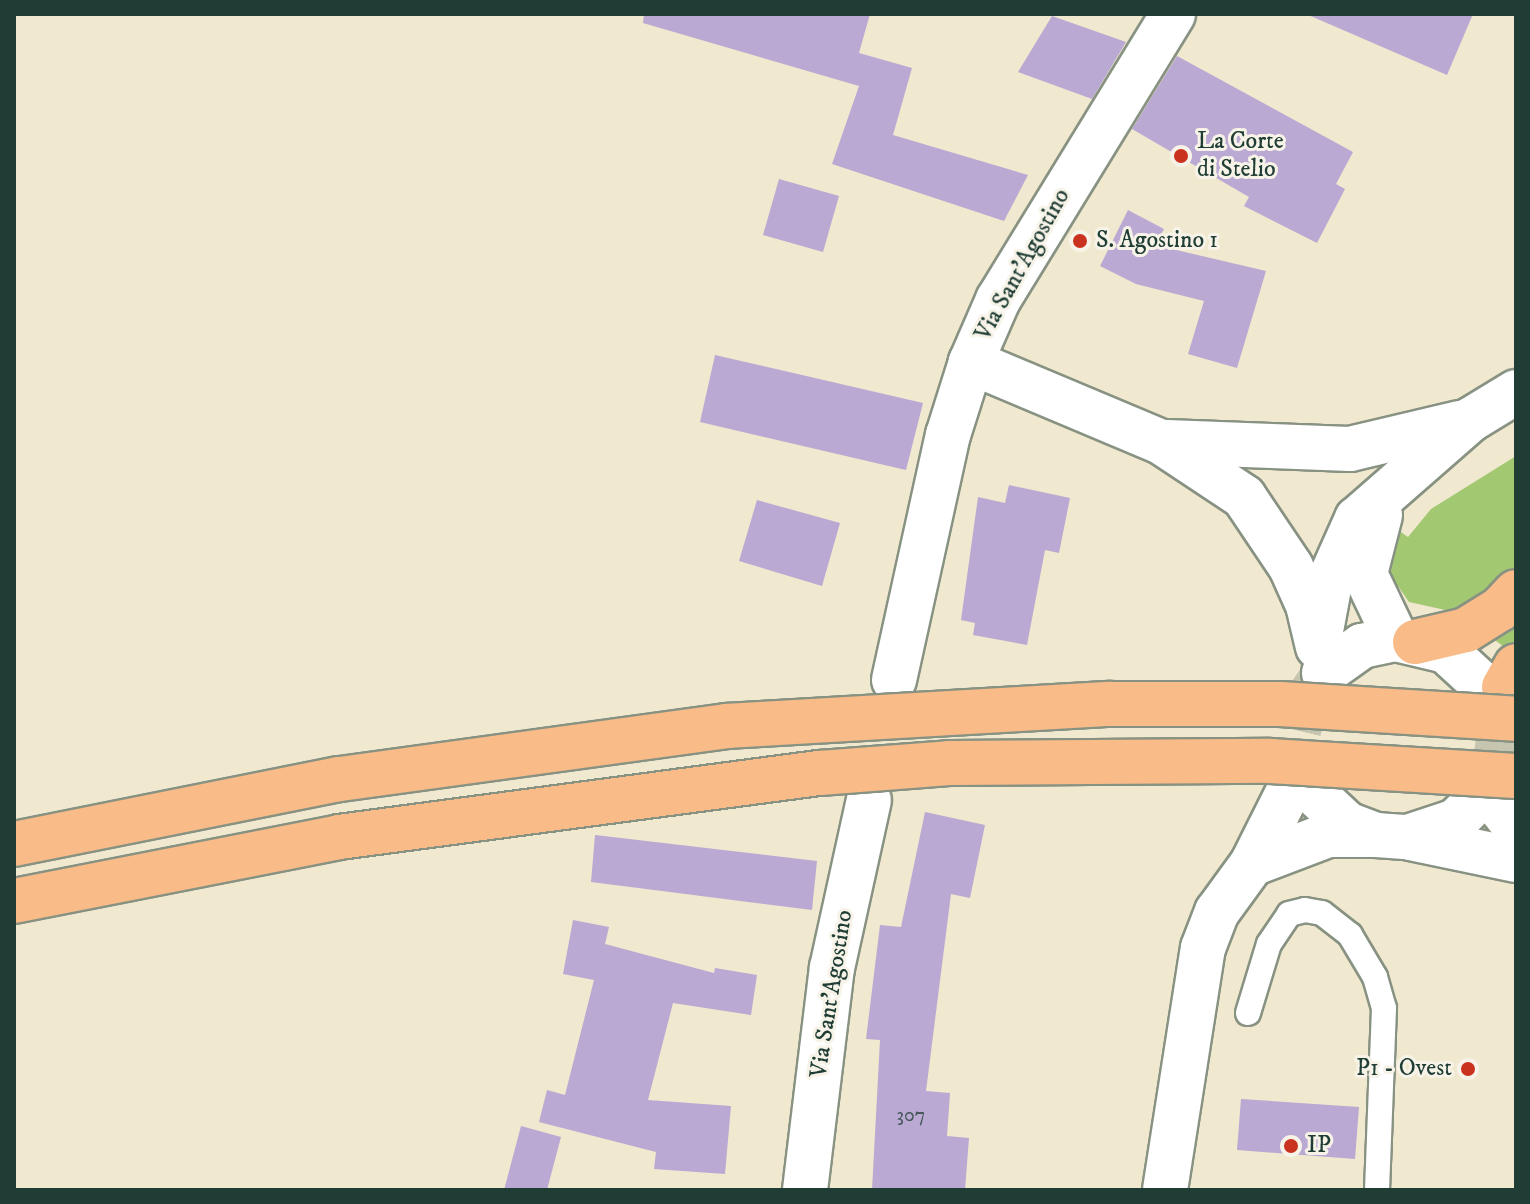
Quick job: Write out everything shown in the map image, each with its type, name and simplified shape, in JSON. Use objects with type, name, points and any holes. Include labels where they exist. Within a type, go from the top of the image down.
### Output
[{"type":"highway","points":[[1405,640],[1466,630],[1500,609],[1516,592]]},
{"type":"highway","points":[[14,844],[340,779],[726,726],[1110,704],[1280,704],[1505,689]]},
{"type":"highway","points":[[14,901],[339,837],[820,773],[949,763],[1270,761],[1493,788]]},
{"type":"street","name":"Via Sant'Agostino","points":[[894,680],[930,513],[971,362],[1005,289],[1173,14]]},
{"type":"street","points":[[971,362],[1161,442],[1219,478],[1263,520],[1308,605],[1320,662]]},
{"type":"street","points":[[1320,662],[1325,597],[1340,550],[1357,519],[1385,499],[1470,420],[1516,392]]},
{"type":"street","points":[[1161,442],[1281,451],[1350,449],[1470,420]]},
{"type":"street","points":[[1385,499],[1365,574],[1405,640]]},
{"type":"street","points":[[1320,662],[1362,646],[1405,640],[1446,651],[1505,689]]},
{"type":"street","points":[[1252,864],[1328,835],[1392,836],[1447,825],[1493,788],[1516,828]]},
{"type":"street","points":[[1165,1190],[1199,963],[1217,912],[1300,795],[1347,824],[1516,860]]},
{"type":"street","name":"Via Sant'Agostino","points":[[805,1190],[832,968],[869,800]]},
{"type":"lane","points":[[1248,1013],[1269,944],[1289,914],[1305,910],[1322,913],[1350,935],[1375,977],[1387,1031],[1377,1190]]},
{"type":"green space","points":[[1516,456],[1516,656],[1459,613],[1409,602],[1387,570],[1395,528],[1408,537],[1431,509]]},
{"type":"building","points":[[644,14],[870,14],[859,53],[912,68],[893,135],[1028,175],[1004,221],[832,164],[859,86],[643,23]]},
{"type":"building","points":[[1306,14],[1473,14],[1447,75]]},
{"type":"building","points":[[1052,16],[1126,42],[1092,99],[1018,72]]},
{"type":"building","points":[[1177,56],[1353,152],[1336,184],[1345,189],[1317,243],[1244,206],[1249,197],[1132,129]]},
{"type":"building","points":[[779,179],[839,196],[823,252],[763,235]]},
{"type":"building","points":[[1128,210],[1164,229],[1155,245],[1266,271],[1237,368],[1188,354],[1204,301],[1136,284],[1100,266]]},
{"type":"building","points":[[715,355],[923,403],[906,470],[700,422]]},
{"type":"building","points":[[1009,485],[1070,498],[1059,553],[1045,550],[1027,645],[973,635],[975,623],[961,620],[978,497],[1005,503]]},
{"type":"building","points":[[757,500],[840,523],[822,586],[739,561]]},
{"type":"building","points":[[925,812],[985,825],[970,898],[951,894],[926,1091],[950,1093],[947,1136],[969,1138],[965,1190],[872,1190],[880,1040],[866,1039],[880,925],[901,927]]},
{"type":"building","points":[[595,835],[817,861],[812,910],[591,882]]},
{"type":"building","points":[[573,920],[609,927],[605,944],[714,973],[715,968],[757,975],[751,1015],[673,1003],[648,1100],[731,1106],[725,1174],[654,1169],[656,1152],[539,1122],[547,1090],[565,1095],[594,980],[563,974]]},
{"type":"building","points":[[1241,1099],[1359,1107],[1355,1159],[1237,1150]]},
{"type":"building","points":[[521,1126],[561,1137],[547,1190],[504,1190]]},
{"type":"tunnel","points":[[1315,794],[1299,731],[1306,700],[1323,675]]},
{"type":"tunnel","points":[[1477,800],[1494,768],[1499,734],[1483,685]]},
{"type":"place","name":"La Corte di Stelio","points":[[1181,156]]},
{"type":"place","name":"S. Agostino 1","points":[[1080,241]]},
{"type":"place","name":"P1 - Ovest","points":[[1468,1069]]},
{"type":"place","name":"IP","points":[[1291,1146]]}]
